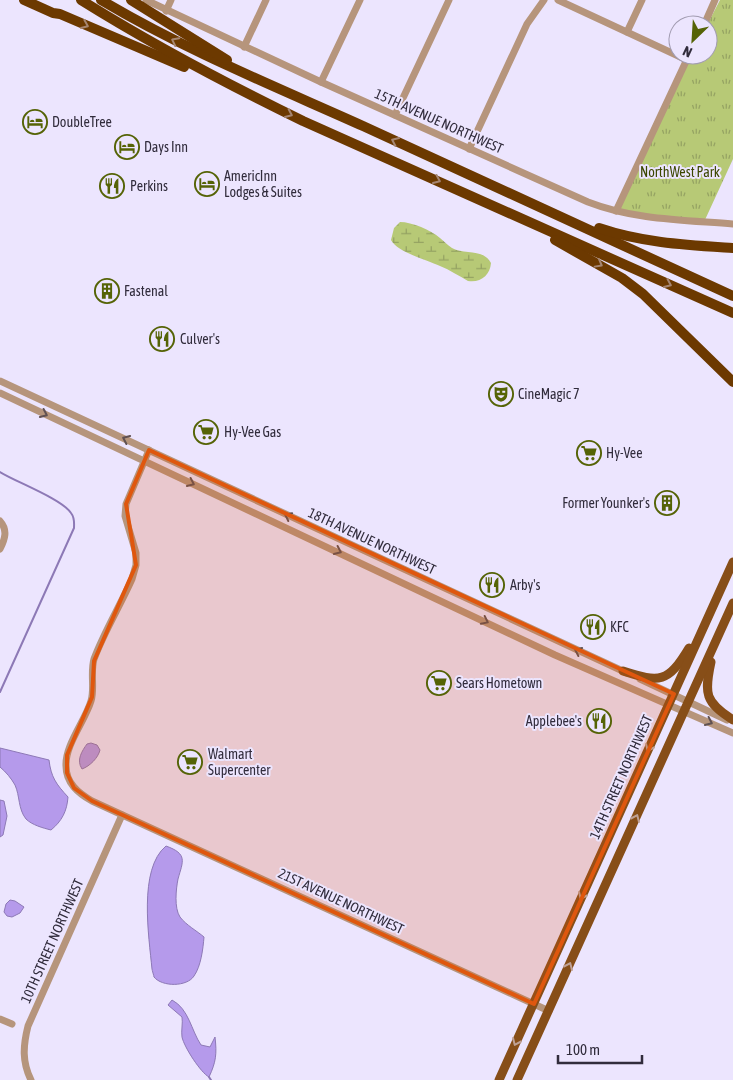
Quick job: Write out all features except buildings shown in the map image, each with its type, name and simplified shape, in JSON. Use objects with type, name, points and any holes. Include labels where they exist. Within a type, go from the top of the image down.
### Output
[{"type":"highway","points":[[24,0],[245,93],[733,313]]},
{"type":"highway","points":[[39,0],[60,14]]},
{"type":"highway","points":[[81,0],[134,33],[245,93]]},
{"type":"highway","points":[[101,0],[178,43],[733,296]]},
{"type":"highway","points":[[131,0],[266,83]]},
{"type":"highway","points":[[487,183],[597,227],[629,237],[655,242],[733,248]]},
{"type":"highway","points":[[480,199],[622,278],[651,301],[733,382]]},
{"type":"main road","name":"14TH STREET NORTHWEST","points":[[499,1080],[733,562]]},
{"type":"main road","points":[[517,1080],[733,603]]},
{"type":"main road","points":[[623,671],[644,678],[655,679],[673,672],[711,612]]},
{"type":"main road","points":[[726,619],[711,662],[708,693],[716,709],[733,721]]},
{"type":"street","name":"15TH AVENUE NORTHWEST","points":[[146,0],[244,47],[575,196],[616,211],[659,218],[733,224]]},
{"type":"street","points":[[166,11],[171,0]]},
{"type":"street","points":[[244,47],[266,0]]},
{"type":"street","points":[[321,82],[360,0]]},
{"type":"street","points":[[395,115],[449,0]]},
{"type":"street","points":[[469,149],[527,24],[544,0]]},
{"type":"street","points":[[558,0],[668,49]]},
{"type":"street","points":[[627,32],[642,0]]},
{"type":"street","points":[[708,15],[715,0]]},
{"type":"street","points":[[616,211],[684,65]]},
{"type":"street","points":[[0,394],[3,382]]},
{"type":"street","name":"18TH AVENUE NORTHWEST","points":[[3,382],[733,721]]},
{"type":"street","name":"18TH AVENUE NORTHWEST","points":[[0,394],[364,563],[555,655],[733,733]]},
{"type":"street","name":"21ST AVENUE NORTHWEST","points":[[149,450],[126,504],[125,516],[136,553],[136,566],[132,579],[94,661],[91,702],[68,752],[66,764],[69,780],[77,792],[122,815],[549,1011]]},
{"type":"street","points":[[0,521],[4,525],[5,535],[0,549]]},
{"type":"street","name":"10TH STREET NORTHWEST","points":[[31,1080],[24,1063],[24,1043],[28,1026],[122,815]]},
{"type":"street","points":[[0,1019],[12,1024]]},
{"type":"highlighted area","points":[[149,450],[674,694],[534,1004],[92,801],[74,788],[67,773],[67,755],[92,697],[94,661],[136,565],[126,504]]},
{"type":"green space","name":"NorthWest Park","points":[[720,0],[733,0],[733,159],[704,222],[616,211],[686,65],[718,65],[718,15],[712,15]]},
{"type":"green space","points":[[400,222],[410,223],[427,229],[450,247],[457,250],[483,255],[491,263],[489,271],[477,281],[468,281],[444,268],[406,252],[391,240],[394,228]]},
{"type":"shaded area","points":[[87,744],[97,745],[100,750],[99,753],[88,766],[82,769],[80,766],[80,756]]},
{"type":"shaded area","points":[[0,748],[49,760],[55,780],[68,797],[63,815],[51,830],[31,823],[23,815],[15,785],[0,767]]},
{"type":"shaded area","points":[[0,800],[4,801],[7,816],[3,835],[0,837]]},
{"type":"shaded area","points":[[166,846],[178,852],[182,859],[176,893],[178,913],[185,923],[204,937],[200,962],[194,976],[191,980],[180,984],[163,983],[154,977],[152,969],[147,904],[148,887],[157,857]]},
{"type":"shaded area","points":[[10,900],[24,907],[20,913],[12,917],[7,916],[4,912],[6,904]]},
{"type":"shaded area","points":[[172,1000],[186,1014],[201,1045],[210,1047],[215,1037],[215,1058],[209,1077],[197,1065],[186,1047],[182,1037],[182,1017],[168,1005]]},
{"type":"waterway","points":[[0,472],[58,502],[71,513],[74,522],[74,528],[0,692]]},
{"type":"place","name":"DoubleTree","points":[[35,122]]},
{"type":"place","name":"Days Inn","points":[[127,147]]},
{"type":"place","name":"AmericInn Lodges & Suites","points":[[207,184]]},
{"type":"place","name":"Perkins","points":[[112,186]]},
{"type":"place","name":"Fastenal","points":[[107,291]]},
{"type":"place","name":"Culver's","points":[[162,339]]},
{"type":"place","name":"CineMagic 7","points":[[501,394]]},
{"type":"place","name":"Hy-Vee Gas","points":[[206,432]]},
{"type":"place","name":"Hy-Vee","points":[[589,453]]},
{"type":"place","name":"Former Younker's","points":[[667,503]]},
{"type":"place","name":"Arby's","points":[[492,585]]},
{"type":"place","name":"KFC","points":[[593,627]]},
{"type":"place","name":"Sears Hometown","points":[[439,683]]},
{"type":"place","name":"Applebee's","points":[[599,721]]},
{"type":"place","name":"Walmart Supercenter","points":[[190,762]]}]
